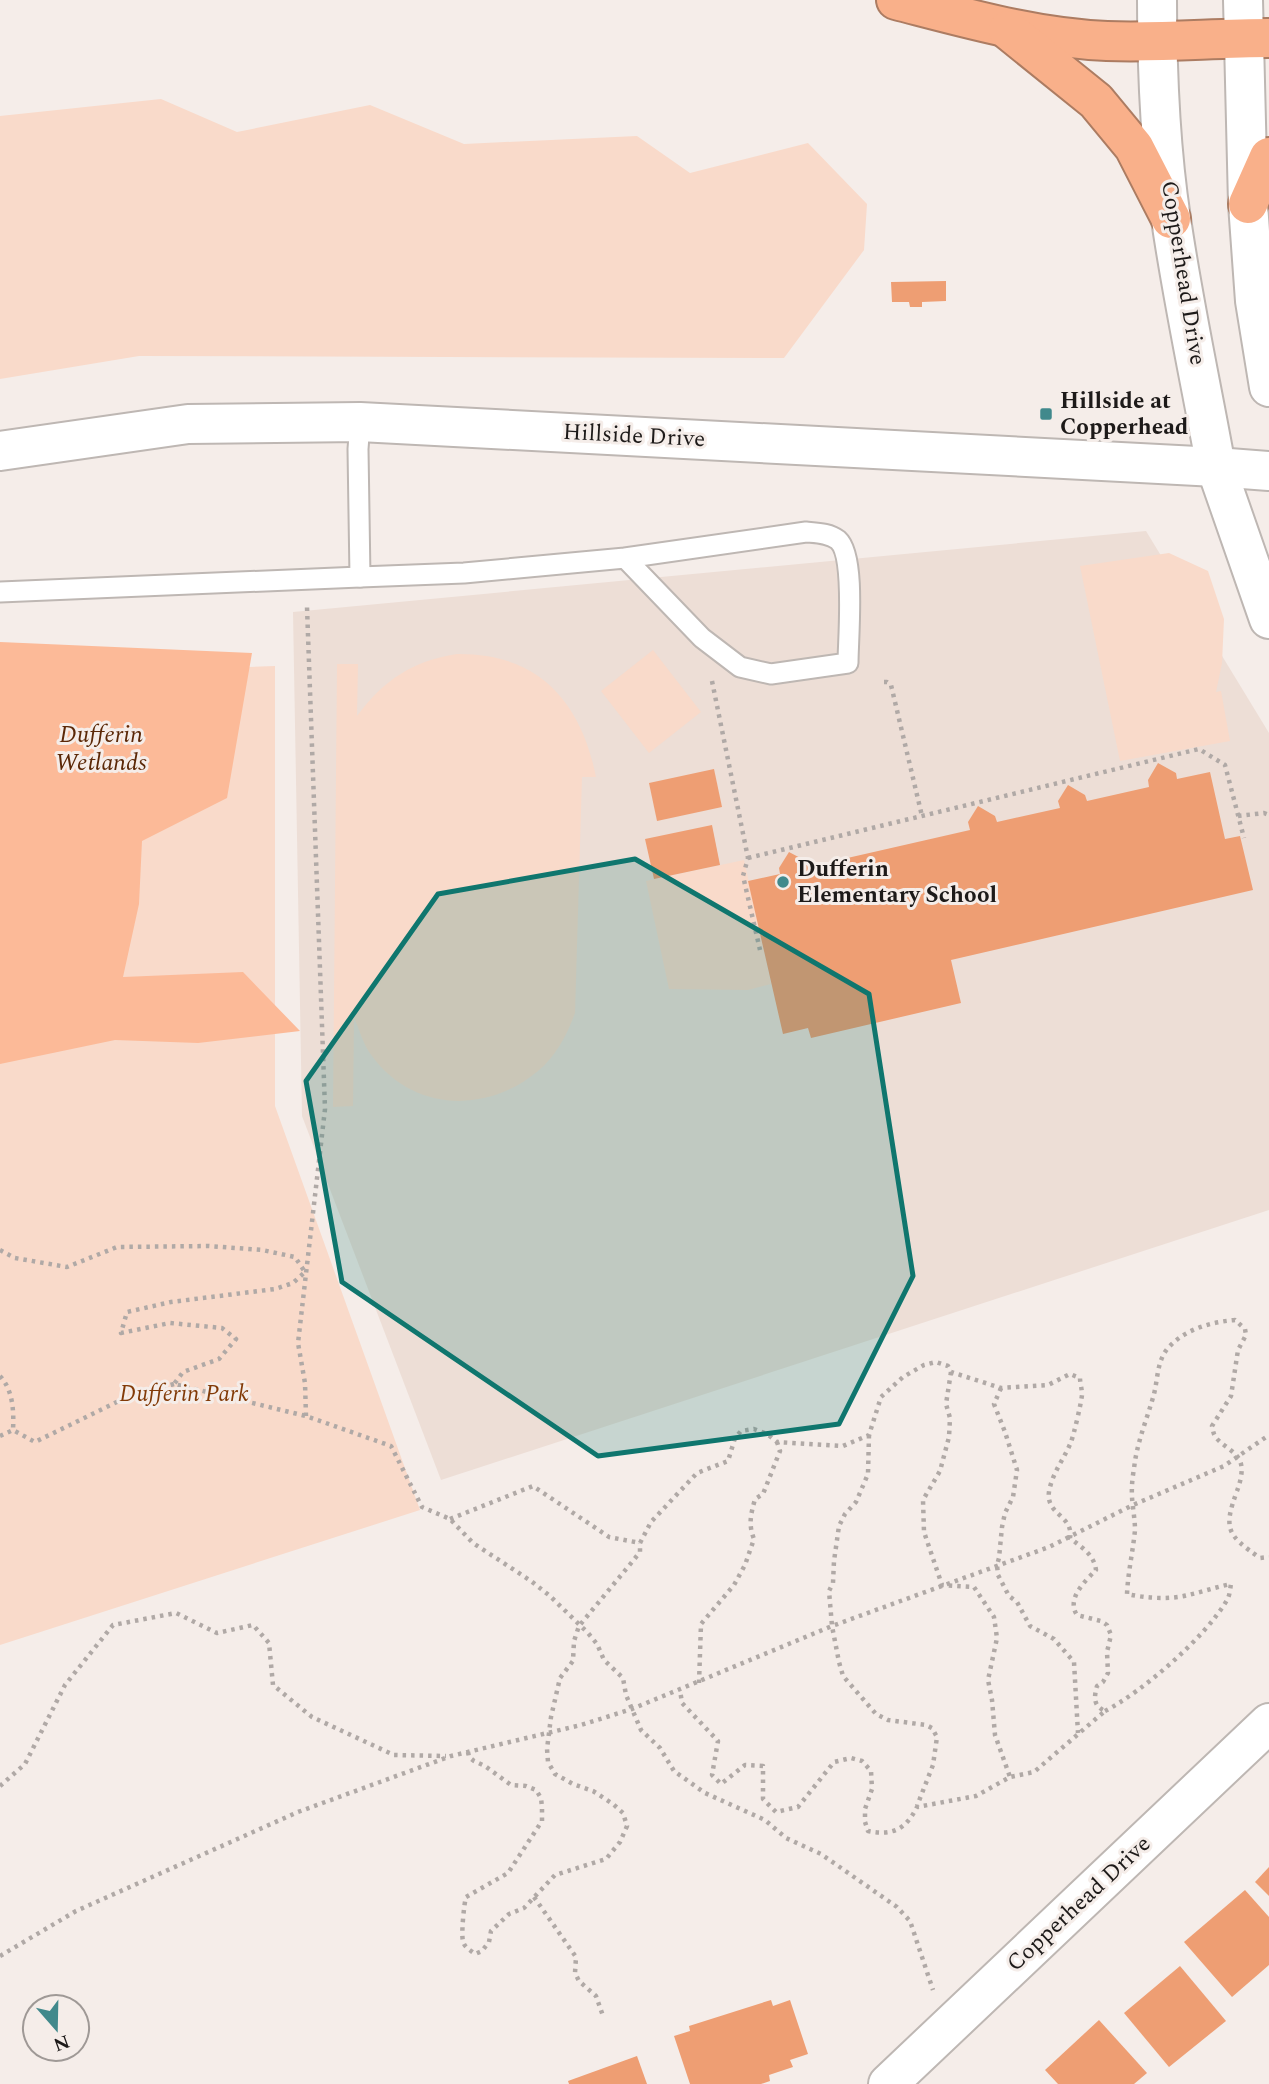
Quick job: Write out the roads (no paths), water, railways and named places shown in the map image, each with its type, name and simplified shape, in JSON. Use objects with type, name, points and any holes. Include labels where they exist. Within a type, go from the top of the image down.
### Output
[{"type":"highway","points":[[896,0],[1008,30],[1105,41],[1256,38]]},
{"type":"highway","points":[[1008,30],[1096,101],[1134,147],[1171,219]]},
{"type":"highway","points":[[1248,204],[1269,157]]},
{"type":"street","name":"Copperhead Drive","points":[[1157,0],[1161,130],[1171,219],[1216,467],[1269,619]]},
{"type":"street","points":[[1243,0],[1256,38],[1248,204],[1255,301],[1269,387]]},
{"type":"street","name":"Hillside Drive","points":[[0,451],[188,424],[360,422],[1269,471]]},
{"type":"street","name":"Copperhead Drive","points":[[888,2084],[1269,1723]]},
{"type":"lane","points":[[360,422],[360,577]]},
{"type":"lane","points":[[0,592],[464,573],[625,558],[806,532],[826,534],[839,541],[847,555],[850,582],[848,663],[771,674],[740,667],[702,638],[625,558]]},
{"type":"water","name":"Dufferin Wetlands","points":[[0,642],[252,653],[227,798],[142,841],[139,904],[123,977],[243,972],[300,1031],[198,1043],[115,1040],[0,1064]]},
{"type":"place","name":"Hillside at Copperhead","points":[[1046,414]]},
{"type":"place","name":"Dufferin Elementary School","points":[[783,882]]},
{"type":"park label","name":"Dufferin Park","points":[[184,1394]]}]
